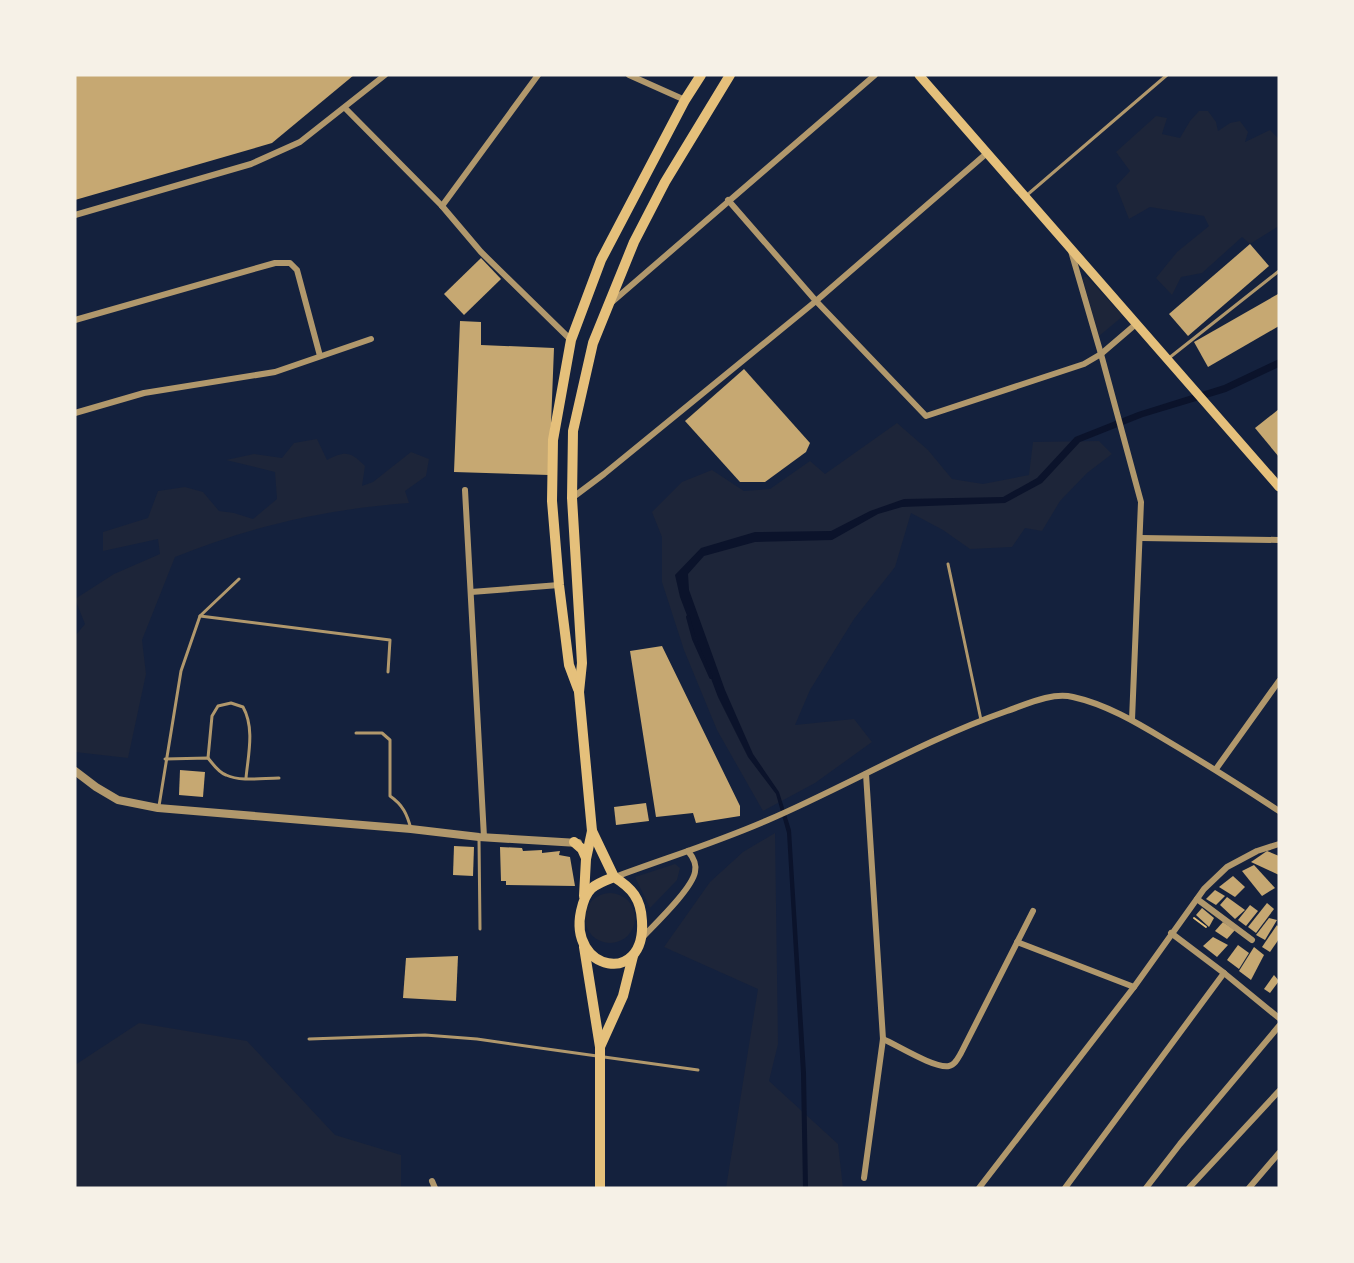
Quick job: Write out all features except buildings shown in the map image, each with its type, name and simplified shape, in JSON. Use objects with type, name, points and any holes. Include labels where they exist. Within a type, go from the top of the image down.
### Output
[{"type":"main road","points":[[579,692],[569,665],[552,501],[553,440],[571,340],[601,260],[685,100],[701,75]]},
{"type":"main road","points":[[600,1052],[641,939],[642,922],[637,897],[629,886],[614,877],[593,843],[579,692],[582,663],[572,498],[573,431],[593,343],[634,242],[665,182],[730,75]]},
{"type":"main road","points":[[919,75],[1279,487]]},
{"type":"main road","points":[[574,842],[582,849],[586,859]]},
{"type":"main road","points":[[593,843],[586,859],[584,897],[580,917],[600,1052],[600,1188]]},
{"type":"main road","points":[[584,897],[596,884],[614,877]]},
{"type":"main road","points":[[584,947],[596,959],[605,963],[621,963],[633,956]]},
{"type":"street","points":[[75,215],[250,164],[300,142],[385,75]]},
{"type":"street","points":[[442,206],[538,75]]},
{"type":"street","points":[[629,75],[685,100]]},
{"type":"street","points":[[608,305],[875,75]]},
{"type":"street","points":[[345,108],[442,206],[481,252],[571,340]]},
{"type":"street","points":[[572,498],[614,467],[816,301],[987,153]]},
{"type":"street","points":[[728,200],[816,301],[926,416],[1084,364],[1101,354],[1136,324]]},
{"type":"street","points":[[1070,247],[1141,502],[1132,720]]},
{"type":"street","points":[[75,320],[274,263],[290,263],[297,270],[320,356]]},
{"type":"street","points":[[75,413],[144,393],[275,372],[371,339]]},
{"type":"street","points":[[465,490],[481,837]]},
{"type":"street","points":[[1141,538],[1279,540]]},
{"type":"street","points":[[471,592],[559,585]]},
{"type":"street","points":[[1216,769],[1279,681]]},
{"type":"street","points":[[614,877],[730,837],[866,774],[922,745],[981,720],[1041,700],[1071,696],[1132,720],[1216,769],[1279,811]]},
{"type":"street","points":[[75,771],[118,800],[159,808],[481,837],[593,843]]},
{"type":"street","points":[[864,1178],[883,1039],[866,774]]},
{"type":"street","points":[[980,1188],[1134,987],[1197,899],[1227,867],[1257,851],[1279,844]]},
{"type":"street","points":[[641,939],[691,882],[696,867],[694,857],[688,850]]},
{"type":"street","points":[[1197,899],[1252,940]]},
{"type":"street","points":[[883,1039],[937,1065],[953,1065],[1033,911]]},
{"type":"street","points":[[1171,933],[1224,972],[1279,1018]]},
{"type":"street","points":[[1017,942],[1134,987]]},
{"type":"street","points":[[1065,1188],[1224,972]]},
{"type":"street","points":[[1146,1188],[1279,1026]]},
{"type":"street","points":[[1189,1188],[1279,1091]]},
{"type":"street","points":[[1249,1188],[1279,1153]]},
{"type":"street","points":[[432,1181],[435,1188]]},
{"type":"lane","points":[[1026,196],[1167,75]]},
{"type":"lane","points":[[1167,359],[1279,271]]},
{"type":"lane","points":[[948,564],[981,720]]},
{"type":"lane","points":[[159,808],[165,759],[181,671],[200,616],[239,579]]},
{"type":"lane","points":[[200,616],[390,640],[388,672]]},
{"type":"lane","points":[[246,778],[250,727],[248,716],[243,707],[231,703],[218,706],[212,716],[208,758],[216,768],[225,775],[246,778],[279,778]]},
{"type":"lane","points":[[356,733],[382,733],[390,740],[390,796],[400,803],[406,812],[411,829]]},
{"type":"lane","points":[[165,759],[208,758]]},
{"type":"lane","points":[[480,929],[481,837]]},
{"type":"lane","points":[[309,1039],[425,1035],[488,1040],[600,1052],[698,1070]]},
{"type":"path","points":[[1187,912],[1206,927]]},
{"type":"shaded area","points":[[1199,111],[1208,111],[1216,122],[1218,131],[1230,123],[1240,121],[1248,132],[1245,142],[1270,130],[1279,139],[1279,226],[1250,244],[1242,237],[1202,273],[1181,277],[1172,295],[1156,278],[1177,252],[1209,226],[1204,216],[1150,207],[1129,219],[1116,186],[1130,171],[1116,152],[1156,116],[1167,118],[1162,134],[1180,138]]},
{"type":"shaded area","points":[[1087,277],[1123,316],[1099,336],[1083,280]]},
{"type":"shaded area","points":[[1279,359],[1279,367],[1226,392],[1143,417],[1080,442],[1042,483],[1005,503],[902,507],[878,514],[832,540],[755,542],[704,556],[688,574],[689,590],[725,690],[753,754],[779,792],[791,830],[806,1073],[808,1188],[803,1188],[801,1073],[787,833],[776,794],[748,757],[718,697],[680,597],[675,575],[701,548],[755,532],[831,531],[870,511],[904,499],[1003,497],[1037,478],[1075,437],[1138,412],[1224,385]]},
{"type":"shaded area","points":[[897,423],[928,450],[952,479],[983,484],[1029,475],[1033,442],[1099,441],[1112,454],[1087,473],[1060,501],[1042,531],[1025,528],[1012,547],[970,549],[943,530],[911,513],[895,567],[854,619],[810,690],[795,725],[854,719],[872,742],[815,783],[763,811],[717,730],[684,650],[662,582],[662,537],[652,512],[682,482],[712,470],[744,491],[770,489],[810,461],[825,474]]},
{"type":"shaded area","points":[[317,439],[327,460],[347,454],[355,457],[365,466],[362,486],[373,482],[411,452],[429,459],[426,476],[405,491],[409,503],[349,510],[290,521],[232,536],[175,557],[142,640],[146,674],[128,758],[75,752],[75,636],[85,624],[75,599],[114,574],[160,554],[158,539],[103,551],[103,532],[148,518],[158,491],[185,487],[203,492],[219,511],[253,519],[277,499],[275,472],[226,460],[254,454],[282,458],[294,443]]},
{"type":"shaded area","points":[[775,833],[778,1044],[769,1081],[838,1144],[843,1188],[726,1188],[758,989],[664,947],[710,882],[743,852]]},
{"type":"shaded area","points":[[675,864],[680,868],[677,880],[650,908],[635,877]]},
{"type":"shaded area","points":[[615,893],[628,900],[634,908],[634,928],[628,936],[620,942],[605,943],[592,936],[586,928],[585,913],[592,900],[600,894]]},
{"type":"shaded area","points":[[139,1023],[247,1041],[335,1135],[401,1155],[401,1188],[75,1188],[75,1065]]},
{"type":"waterway","points":[[688,617],[694,639],[711,677]]}]
